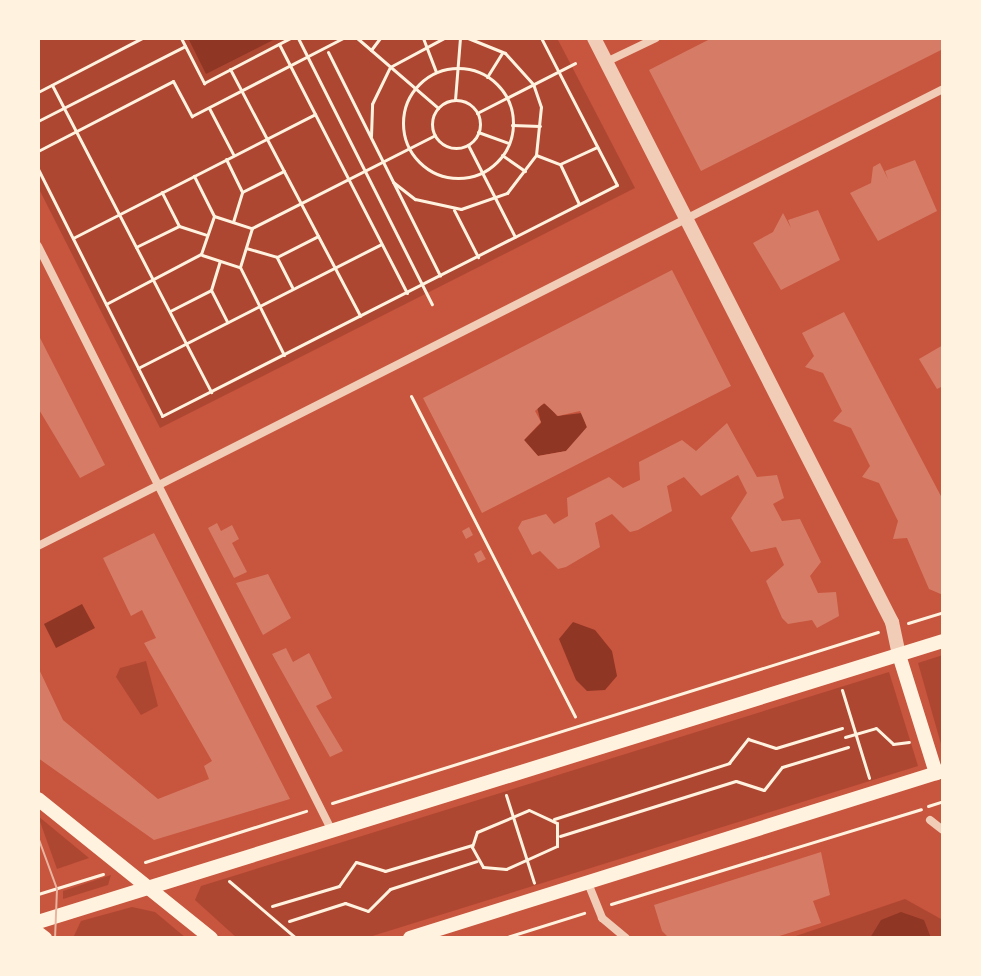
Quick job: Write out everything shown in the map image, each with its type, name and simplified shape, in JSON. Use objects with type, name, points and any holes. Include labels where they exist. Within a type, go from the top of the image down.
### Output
[{"type":"main road","points":[[38,922],[943,641]]},
{"type":"main road","points":[[410,938],[940,772],[899,655]]},
{"type":"main road","points":[[38,799],[211,938]]},
{"type":"main road","points":[[38,933],[45,938]]},
{"type":"street","points":[[594,38],[892,622],[899,655]]},
{"type":"street","points":[[606,62],[656,38]]},
{"type":"street","points":[[38,546],[943,89]]},
{"type":"street","points":[[38,246],[332,831]]},
{"type":"street","points":[[930,820],[943,830]]},
{"type":"street","points":[[588,883],[602,918],[626,938]]},
{"type":"path","points":[[38,92],[142,38]]},
{"type":"path","points":[[181,38],[204,83],[290,38]]},
{"type":"path","points":[[298,38],[432,304]]},
{"type":"path","points":[[38,151],[173,81],[192,116],[328,52],[343,38]]},
{"type":"path","points":[[357,38],[438,108]]},
{"type":"path","points":[[371,50],[380,38]]},
{"type":"path","points":[[372,139],[372,104],[390,67],[424,40],[444,38]]},
{"type":"path","points":[[455,100],[460,38]]},
{"type":"path","points":[[393,182],[415,199],[453,208],[495,199],[526,172],[536,155],[542,126],[533,84],[503,51],[468,38]]},
{"type":"path","points":[[38,169],[162,416],[617,185],[541,38]]},
{"type":"path","points":[[424,40],[436,72]]},
{"type":"path","points":[[279,44],[407,293]]},
{"type":"path","points":[[38,121],[185,46]]},
{"type":"path","points":[[487,77],[503,51]]},
{"type":"path","points":[[328,52],[440,276]]},
{"type":"path","points":[[477,113],[575,63]]},
{"type":"path","points":[[458,68],[487,77],[507,97],[512,125],[502,155],[481,172],[437,174],[409,149],[402,115],[415,88],[436,72],[458,68]]},
{"type":"path","points":[[230,69],[360,316]]},
{"type":"path","points":[[52,85],[211,392]]},
{"type":"path","points":[[438,108],[455,100]]},
{"type":"path","points":[[455,100],[477,113]]},
{"type":"path","points":[[209,108],[234,155]]},
{"type":"path","points":[[435,135],[438,108]]},
{"type":"path","points":[[435,135],[447,146],[468,145],[478,132],[477,113]]},
{"type":"path","points":[[73,238],[315,114]]},
{"type":"path","points":[[512,125],[542,126]]},
{"type":"path","points":[[478,132],[508,143]]},
{"type":"path","points":[[214,216],[252,228],[435,135]]},
{"type":"path","points":[[468,145],[515,237]]},
{"type":"path","points":[[560,164],[597,147]]},
{"type":"path","points":[[502,155],[526,172]]},
{"type":"path","points":[[536,155],[560,164],[579,205]]},
{"type":"path","points":[[226,159],[242,192],[233,222]]},
{"type":"path","points":[[242,192],[284,171]]},
{"type":"path","points":[[106,304],[201,254],[214,216],[194,176]]},
{"type":"path","points":[[162,192],[179,226]]},
{"type":"path","points":[[453,208],[478,257]]},
{"type":"path","points":[[136,247],[179,226],[208,235]]},
{"type":"path","points":[[252,228],[240,267],[284,355]]},
{"type":"path","points":[[246,248],[277,257],[318,236]]},
{"type":"path","points":[[138,368],[382,244]]},
{"type":"path","points":[[201,254],[240,267]]},
{"type":"path","points":[[277,257],[293,289]]},
{"type":"path","points":[[220,261],[211,290],[227,322]]},
{"type":"path","points":[[170,311],[211,290]]},
{"type":"path","points":[[411,396],[575,716]]},
{"type":"path","points":[[908,623],[943,612]]},
{"type":"path","points":[[332,803],[883,631]]},
{"type":"path","points":[[828,648],[832,660]]},
{"type":"path","points":[[841,687],[872,787]]},
{"type":"path","points":[[554,819],[729,763],[748,739],[776,748],[842,728]]},
{"type":"path","points":[[845,737],[876,728]]},
{"type":"path","points":[[289,921],[345,903],[368,911],[390,889],[477,861],[498,871],[527,862],[551,853],[560,836],[736,781],[764,790],[782,767],[848,747]]},
{"type":"path","points":[[493,753],[496,763]]},
{"type":"path","points":[[505,793],[536,889]]},
{"type":"path","points":[[614,903],[943,801]]},
{"type":"path","points":[[147,861],[317,808]]},
{"type":"path","points":[[272,906],[339,886],[356,862],[385,871],[472,845],[483,826],[512,816],[537,810],[554,819],[560,836]]},
{"type":"path","points":[[197,845],[211,867],[296,938]]},
{"type":"path","points":[[472,845],[477,861]]},
{"type":"path","points":[[38,894],[110,872]]},
{"type":"path","points":[[504,938],[586,912]]},
{"type":"shaded area","points":[[38,38],[557,38],[635,188],[160,428],[38,187]]},
{"type":"shaded area","points":[[188,38],[277,38],[206,74]]},
{"type":"shaded area","points":[[546,403],[557,416],[582,413],[587,428],[566,451],[538,456],[524,440],[541,423],[537,407]]},
{"type":"shaded area","points":[[82,604],[95,628],[56,648],[44,624]]},
{"type":"shaded area","points":[[573,622],[595,630],[612,651],[617,676],[605,690],[587,691],[576,680],[559,639]]},
{"type":"shaded area","points":[[943,655],[943,751],[918,663]]},
{"type":"shaded area","points":[[146,661],[158,706],[141,715],[116,677],[120,668]]},
{"type":"shaded area","points":[[889,672],[918,766],[366,938],[237,938],[195,900],[201,886]]},
{"type":"shaded area","points":[[38,816],[89,858],[57,869]]},
{"type":"shaded area","points":[[111,875],[108,885],[63,899],[63,891]]},
{"type":"shaded area","points":[[905,899],[941,919],[943,938],[790,938]]},
{"type":"shaded area","points":[[132,907],[155,912],[186,938],[73,938],[81,921]]},
{"type":"shaded area","points":[[901,912],[924,920],[931,938],[870,938],[881,920]]},
{"type":"building","points":[[712,38],[943,38],[943,49],[701,171],[649,70]]},
{"type":"building","points":[[915,160],[937,211],[878,241],[850,193],[871,183],[873,167],[880,163],[888,179],[885,171]]},
{"type":"building","points":[[818,210],[840,260],[781,290],[753,243],[773,232],[783,213],[791,228],[788,220]]},
{"type":"building","points":[[672,270],[731,386],[482,513],[423,398]],"holes":[[[544,403],[558,416],[580,411],[587,427],[566,451],[538,456],[524,440],[541,422],[535,411]]]},
{"type":"building","points":[[844,312],[943,500],[943,595],[929,589],[907,538],[893,539],[898,521],[879,483],[862,477],[870,466],[851,428],[833,421],[842,411],[823,373],[805,367],[814,356],[802,333]]},
{"type":"building","points":[[38,334],[105,465],[80,478],[38,408]]},
{"type":"building","points":[[943,345],[943,386],[937,389],[919,359]]},
{"type":"building","points":[[727,423],[757,477],[777,475],[784,498],[773,504],[782,521],[800,519],[821,562],[810,576],[818,593],[836,592],[839,616],[817,628],[812,620],[788,624],[782,618],[766,581],[784,565],[776,547],[751,552],[731,518],[747,493],[738,475],[701,496],[684,477],[667,486],[672,511],[638,530],[630,532],[612,514],[595,523],[600,547],[566,567],[558,569],[540,551],[532,555],[518,528],[522,521],[546,514],[554,524],[568,516],[567,498],[609,477],[623,488],[640,480],[639,462],[682,440],[696,451]]},
{"type":"building","points":[[217,523],[221,531],[232,525],[239,539],[232,543],[247,572],[234,578],[208,528]]},
{"type":"building","points":[[469,527],[473,535],[466,539],[462,531]]},
{"type":"building","points":[[154,533],[290,799],[154,840],[38,758],[38,667],[63,720],[158,799],[209,779],[204,766],[212,761],[144,643],[156,638],[142,610],[131,616],[103,558]]},
{"type":"building","points":[[481,550],[486,559],[478,563],[474,554]]},
{"type":"building","points":[[268,574],[291,618],[263,635],[236,583]]},
{"type":"building","points":[[286,648],[293,662],[309,653],[332,698],[316,706],[343,751],[330,757],[272,654]]},
{"type":"building","points":[[821,852],[830,895],[813,901],[821,923],[773,938],[669,938],[662,931],[654,905]]},
{"type":"tram line","points":[[38,837],[57,889],[55,938]]}]
